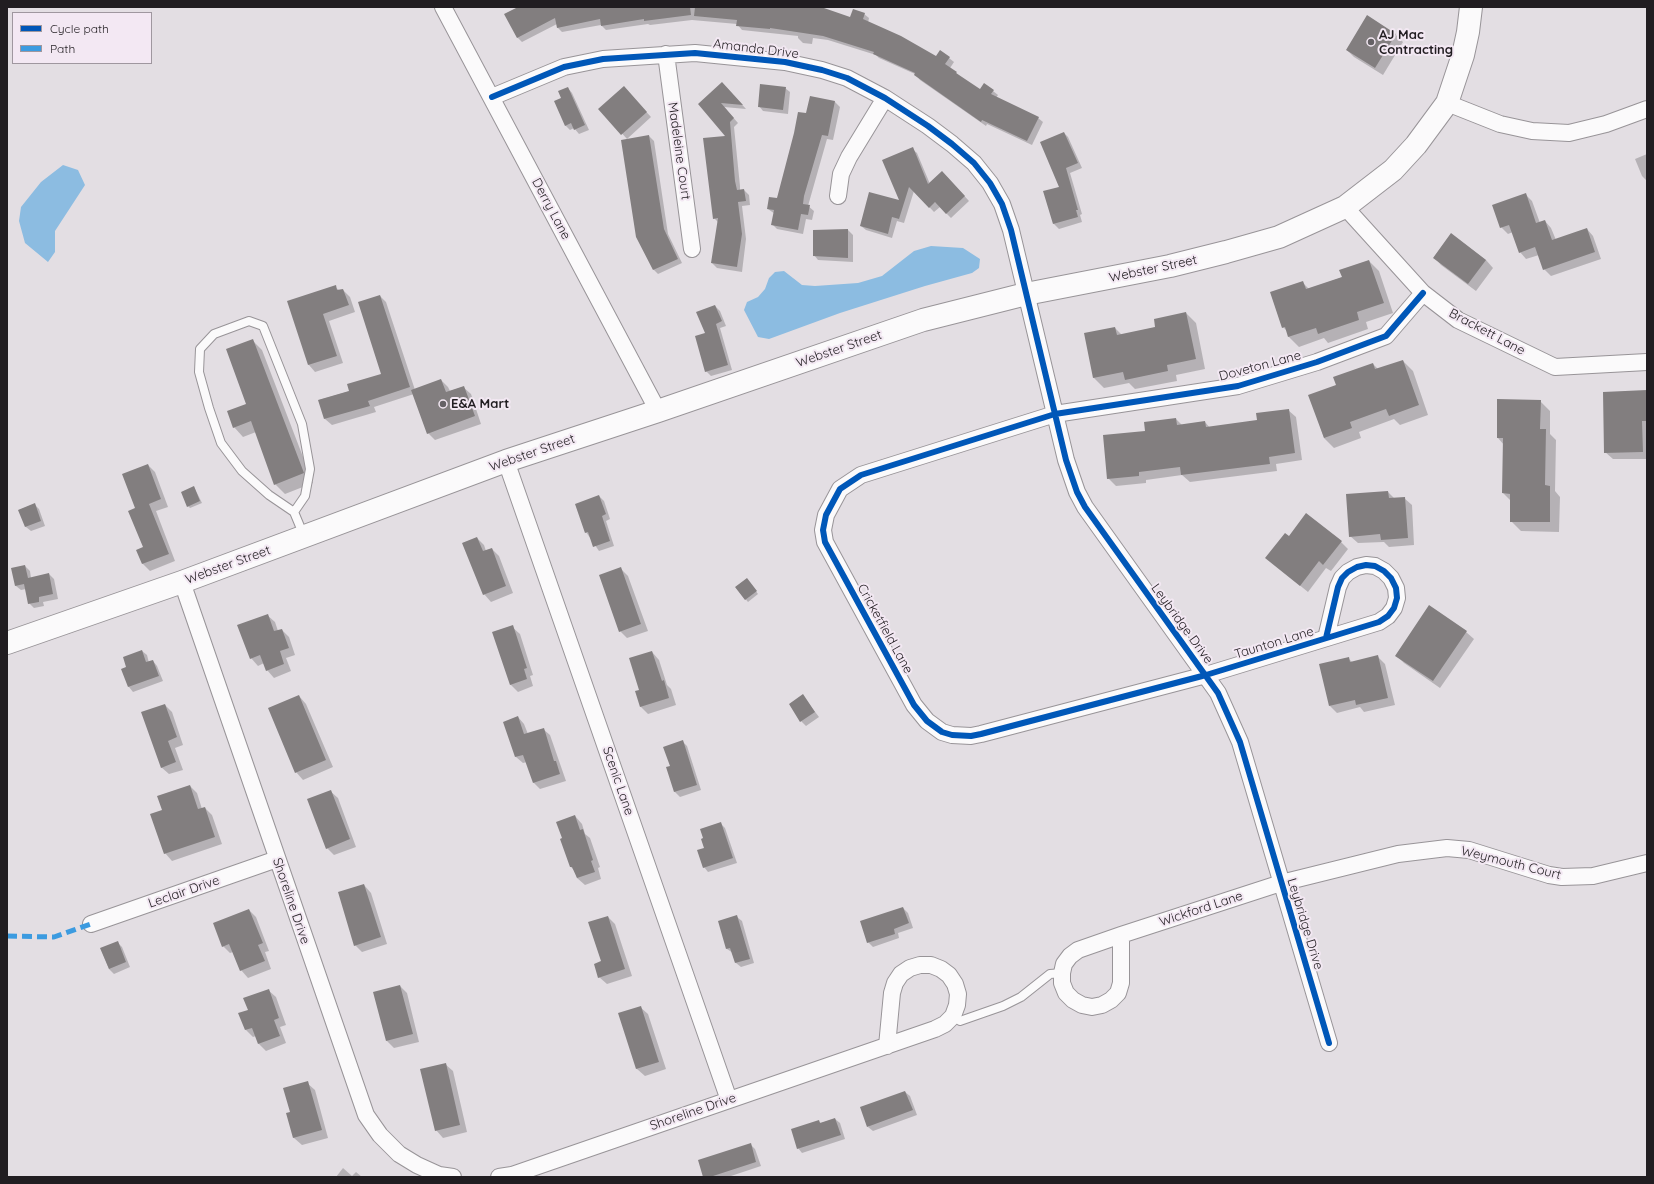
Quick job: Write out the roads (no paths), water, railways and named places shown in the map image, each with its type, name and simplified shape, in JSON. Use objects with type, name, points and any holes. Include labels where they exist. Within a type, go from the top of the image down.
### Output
[{"type":"main road","name":"Webster Street","points":[[7,643],[182,582],[506,461],[658,411],[923,320],[1026,294],[1170,266],[1226,252],[1279,236],[1345,207],[1393,170],[1416,145],[1447,103],[1468,32],[1471,7]]},
{"type":"street","name":"Derry Lane","points":[[443,7],[658,411]]},
{"type":"street","name":"Amanda Drive","points":[[492,97],[564,67],[603,59],[695,52],[785,62],[822,70],[847,78],[885,98],[928,126],[974,163],[990,183],[1002,204],[1011,230],[1026,294]]},
{"type":"street","name":"Madeleine Court","points":[[666,54],[692,249]]},
{"type":"street","points":[[838,196],[841,174],[849,156],[885,98]]},
{"type":"street","points":[[1447,103],[1500,124],[1532,131],[1569,133],[1606,124],[1647,108]]},
{"type":"street","name":"Brackett Lane","points":[[1345,207],[1423,293],[1458,320],[1555,367],[1647,362]]},
{"type":"street","name":"Doveton Lane","points":[[1056,414],[1238,386],[1317,362],[1386,336],[1423,293]]},
{"type":"street","name":"Leybridge Drive","points":[[1026,294],[1070,475],[1085,506],[1218,693],[1240,742],[1330,1043]]},
{"type":"street","name":"Cricketfield Lane","points":[[1056,414],[861,475],[840,490],[826,515],[823,530],[825,542],[914,705],[927,721],[942,732],[952,735],[971,736],[1206,675]]},
{"type":"street","name":"Scenic Lane","points":[[506,461],[729,1100]]},
{"type":"street","name":"Taunton Lane","points":[[1206,675],[1379,622],[1388,616],[1394,608],[1397,598],[1396,588],[1391,578],[1384,571],[1375,566],[1366,565],[1356,567],[1342,578],[1338,587],[1326,638]]},
{"type":"street","name":"Shoreline Drive","points":[[182,582],[366,1115],[380,1135],[399,1154],[438,1175],[453,1177]]},
{"type":"street","name":"Weymouth Court","points":[[1281,883],[1398,854],[1447,848],[1469,850],[1549,875],[1562,877],[1592,876],[1647,863]]},
{"type":"street","name":"Leclair Drive","points":[[91,924],[277,859]]},
{"type":"street","name":"Wickford Lane","points":[[1062,973],[1064,964],[1070,956],[1078,950],[1281,883]]},
{"type":"street","points":[[1062,973],[1062,983],[1066,992],[1077,1003],[1092,1007],[1102,1005],[1111,1000],[1118,993],[1121,983],[1122,935]]},
{"type":"street","points":[[887,1046],[892,993],[895,983],[901,974],[910,968],[920,965],[931,965],[941,969],[949,975],[955,984],[958,994],[957,1006],[953,1016]]},
{"type":"street","name":"Shoreline Drive","points":[[499,1177],[519,1172],[935,1029],[945,1024],[953,1016]]},
{"type":"lane","points":[[294,512],[304,496],[310,469],[302,424],[263,326],[248,321],[214,334],[200,349],[199,372],[209,408],[222,443],[242,471],[269,495],[294,512],[304,537]]},
{"type":"lane","points":[[953,1016],[960,1021],[1003,1006],[1021,997],[1050,974],[1062,973]]},
{"type":"water","points":[[63,165],[78,170],[85,185],[55,231],[55,252],[48,262],[25,243],[19,221],[21,207],[41,182]]},
{"type":"water","points":[[931,246],[963,248],[980,259],[979,268],[972,273],[840,313],[769,339],[758,337],[744,310],[747,302],[758,297],[765,289],[769,278],[775,272],[784,271],[802,285],[815,286],[858,283],[882,276],[914,251]]},
{"type":"place","name":"AJ Mac Contracting","points":[[1371,42]]},
{"type":"place","name":"E&A Mart","points":[[443,404]]}]
